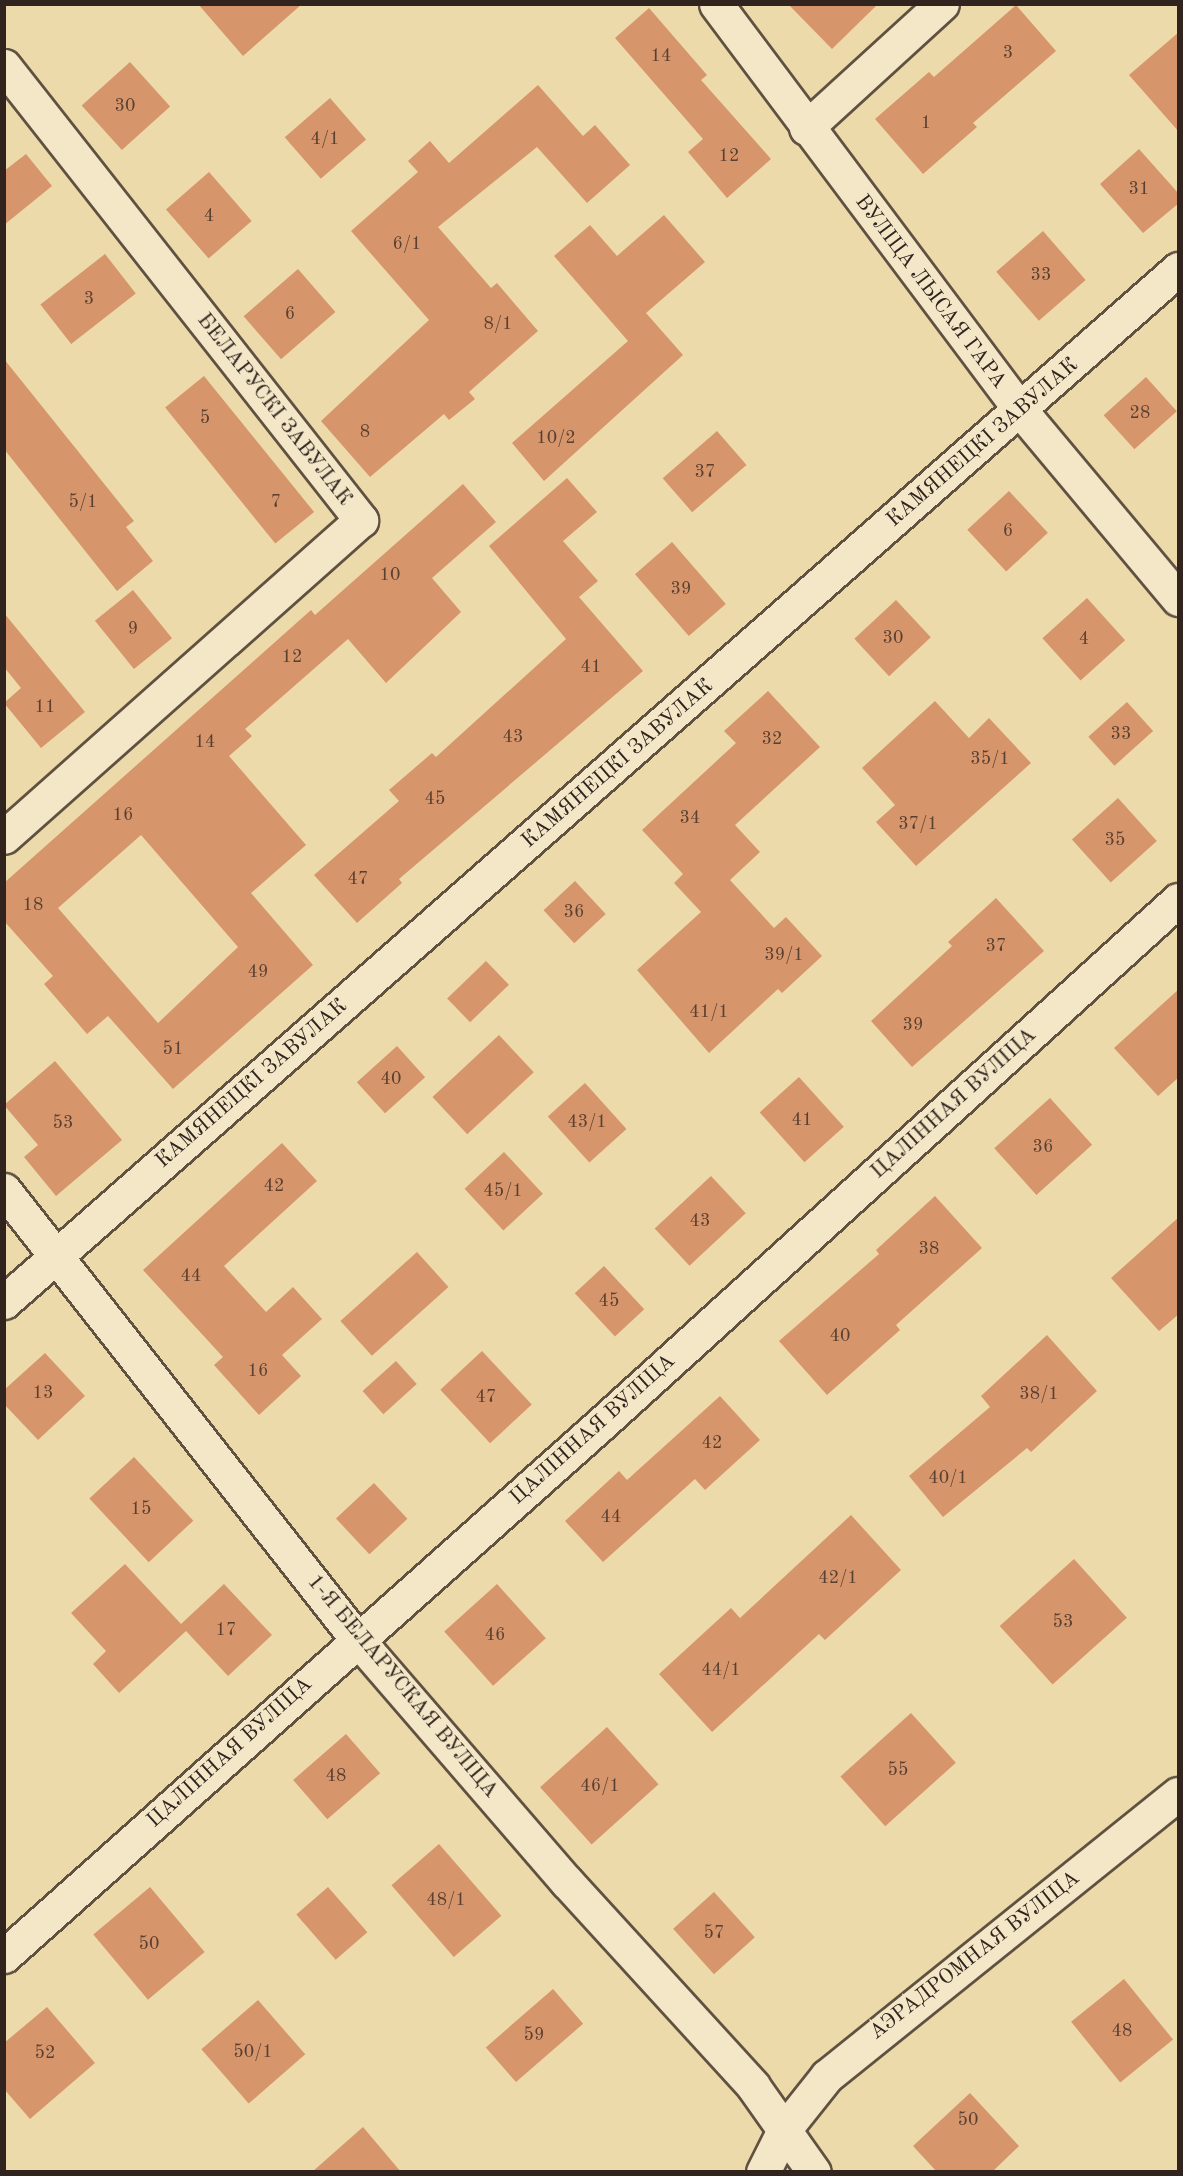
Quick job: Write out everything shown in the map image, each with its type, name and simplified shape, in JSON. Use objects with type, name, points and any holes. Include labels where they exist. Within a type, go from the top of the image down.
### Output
[{"type":"street","name":"ВУЛІЦА ЛЫСАЯ ГАРА","points":[[716,4],[806,128],[1021,411],[1179,599]]},
{"type":"street","points":[[806,128],[942,4]]},
{"type":"street","name":"БЕЛАРУСКІ ЗАВУЛАК","points":[[4,66],[361,520],[4,837]]},
{"type":"street","name":"КАМЯНЕЦКІ ЗАВУЛАК","points":[[4,1302],[1021,411],[1179,269]]},
{"type":"street","name":"ЦАЛІННАЯ ВУЛІЦА","points":[[4,1956],[602,1423],[1179,900]]},
{"type":"street","name":"1-Я БЕЛАРУСКАЯ ВУЛІЦА","points":[[4,1190],[357,1639],[567,1882],[753,2086],[814,2172]]},
{"type":"street","name":"АЭРАДРОМНАЯ ВУЛІЦА","points":[[763,2172],[784,2130],[804,2100],[858,2048],[1179,1794]]},
{"type":"building","points":[[198,4],[302,4],[243,56]]},
{"type":"building","points":[[788,4],[878,4],[832,49]]},
{"type":"building","points":[[1016,5],[1056,51],[973,123],[977,127],[923,174],[875,119],[929,72],[934,77]]},
{"type":"building","points":[[649,8],[707,75],[701,80],[771,159],[727,198],[688,152],[703,139],[615,38]]},
{"type":"building","points":[[1179,32],[1179,132],[1129,75]]},
{"type":"building","points":[[130,62],[170,107],[122,150],[82,105]]},
{"type":"building","points":[[538,85],[583,136],[595,125],[630,165],[587,203],[537,147],[438,227],[491,288],[497,283],[538,331],[469,392],[475,399],[449,420],[444,414],[370,477],[321,421],[429,320],[351,231],[418,172],[408,161],[430,141],[449,163]]},
{"type":"building","points":[[330,98],[366,140],[321,179],[285,137]]},
{"type":"building","points":[[1139,149],[1179,194],[1179,203],[1143,233],[1100,184]]},
{"type":"building","points":[[26,154],[52,186],[4,225],[4,171]]},
{"type":"building","points":[[209,172],[252,221],[209,258],[166,209]]},
{"type":"building","points":[[664,215],[705,262],[646,313],[683,355],[544,481],[512,443],[628,341],[554,256],[590,225],[617,256]]},
{"type":"building","points":[[1043,231],[1086,280],[1039,321],[996,272]]},
{"type":"building","points":[[105,254],[136,293],[71,344],[40,304]]},
{"type":"building","points":[[298,269],[335,312],[281,359],[244,316]]},
{"type":"building","points":[[4,359],[134,521],[126,527],[153,561],[117,591],[4,449]]},
{"type":"building","points":[[204,376],[314,512],[275,543],[165,407]]},
{"type":"building","points":[[1146,377],[1177,411],[1134,449],[1104,415]]},
{"type":"building","points":[[717,431],[747,465],[692,512],[663,478]]},
{"type":"building","points":[[567,478],[597,512],[563,541],[598,581],[579,597],[643,671],[399,879],[402,883],[357,923],[314,875],[399,801],[389,790],[432,753],[436,757],[566,639],[489,546]]},
{"type":"building","points":[[463,484],[496,522],[432,578],[461,612],[386,683],[348,639],[245,729],[252,736],[229,756],[306,845],[251,893],[313,965],[173,1089],[108,1016],[87,1034],[44,984],[53,976],[4,921],[4,883],[311,610],[315,615]],"holes":[[[141,835],[238,947],[158,1023],[58,908]]]},
{"type":"building","points":[[1009,491],[1048,533],[1006,572],[967,530]]},
{"type":"building","points":[[672,542],[726,604],[689,636],[635,574]]},
{"type":"building","points":[[133,590],[172,638],[134,669],[95,621]]},
{"type":"building","points":[[1087,598],[1125,640],[1081,681],[1042,638]]},
{"type":"building","points":[[896,600],[931,637],[889,676],[854,639]]},
{"type":"building","points":[[4,613],[85,712],[41,748],[4,703],[21,688],[4,667]]},
{"type":"building","points":[[768,691],[820,747],[735,825],[760,852],[730,880],[774,928],[786,917],[822,956],[782,993],[778,989],[709,1053],[637,970],[701,912],[674,883],[683,874],[642,830],[736,743],[724,731]]},
{"type":"building","points":[[935,701],[969,738],[989,718],[1031,763],[916,866],[876,822],[895,805],[862,768]]},
{"type":"building","points":[[1127,702],[1153,731],[1114,766],[1088,737]]},
{"type":"building","points":[[1118,798],[1157,841],[1111,883],[1072,839]]},
{"type":"building","points":[[575,881],[606,914],[574,943],[544,910]]},
{"type":"building","points":[[996,898],[1044,951],[912,1067],[871,1021],[952,946],[948,942]]},
{"type":"building","points":[[486,961],[509,985],[470,1022],[447,999]]},
{"type":"building","points":[[1179,989],[1179,1077],[1158,1096],[1114,1048]]},
{"type":"building","points":[[499,1035],[534,1072],[467,1134],[432,1097]]},
{"type":"building","points":[[397,1046],[425,1077],[385,1113],[357,1082]]},
{"type":"building","points":[[55,1061],[122,1140],[56,1196],[24,1157],[38,1145],[4,1105]]},
{"type":"building","points":[[799,1077],[844,1127],[804,1162],[760,1112]]},
{"type":"building","points":[[585,1083],[626,1129],[589,1163],[548,1116]]},
{"type":"building","points":[[1050,1098],[1092,1145],[1036,1195],[994,1148]]},
{"type":"building","points":[[282,1143],[317,1181],[224,1266],[266,1312],[293,1287],[322,1319],[282,1355],[301,1376],[259,1415],[214,1365],[223,1357],[143,1270]]},
{"type":"building","points":[[504,1152],[543,1194],[503,1231],[465,1189]]},
{"type":"building","points":[[711,1176],[746,1213],[689,1266],[655,1229]]},
{"type":"building","points":[[935,1196],[982,1248],[896,1325],[900,1330],[827,1395],[779,1341],[879,1254],[876,1250]]},
{"type":"building","points":[[1179,1217],[1179,1314],[1159,1331],[1111,1278]]},
{"type":"building","points":[[417,1252],[448,1287],[372,1356],[340,1321]]},
{"type":"building","points":[[604,1266],[644,1309],[615,1336],[575,1293]]},
{"type":"building","points":[[1047,1335],[1097,1391],[1031,1452],[1027,1448],[943,1517],[909,1476],[990,1407],[981,1396]]},
{"type":"building","points":[[482,1351],[532,1404],[490,1443],[440,1390]]},
{"type":"building","points":[[45,1353],[85,1396],[38,1440],[4,1404],[4,1390]]},
{"type":"building","points":[[396,1361],[417,1384],[383,1414],[363,1391]]},
{"type":"building","points":[[720,1396],[760,1440],[705,1490],[695,1479],[603,1562],[565,1521],[619,1471],[627,1480]]},
{"type":"building","points":[[134,1457],[193,1521],[149,1562],[89,1499]]},
{"type":"building","points":[[374,1483],[407,1519],[369,1554],[336,1518]]},
{"type":"building","points":[[851,1515],[901,1570],[825,1640],[819,1634],[712,1732],[659,1674],[731,1608],[740,1618]]},
{"type":"building","points":[[1074,1559],[1127,1618],[1053,1685],[1000,1626]]},
{"type":"building","points":[[125,1564],[181,1624],[224,1584],[272,1635],[228,1676],[186,1631],[119,1693],[93,1664],[106,1651],[71,1613]]},
{"type":"building","points":[[497,1584],[546,1638],[493,1686],[444,1632]]},
{"type":"building","points":[[911,1713],[956,1763],[885,1826],[840,1777]]},
{"type":"building","points":[[607,1727],[659,1784],[592,1844],[540,1787]]},
{"type":"building","points":[[346,1734],[380,1773],[327,1819],[293,1780]]},
{"type":"building","points":[[439,1844],[501,1916],[454,1957],[391,1885]]},
{"type":"building","points":[[150,1887],[205,1952],[148,2000],[93,1935]]},
{"type":"building","points":[[328,1887],[367,1932],[336,1960],[296,1915]]},
{"type":"building","points":[[714,1892],[755,1937],[714,1974],[673,1929]]},
{"type":"building","points":[[1124,1979],[1173,2040],[1120,2082],[1071,2022]]},
{"type":"building","points":[[553,1989],[583,2024],[516,2082],[486,2047]]},
{"type":"building","points":[[258,2000],[305,2054],[249,2104],[201,2049]]},
{"type":"building","points":[[47,2007],[95,2063],[30,2119],[4,2089],[4,2043]]},
{"type":"building","points":[[970,2093],[1019,2146],[992,2172],[937,2172],[913,2146]]},
{"type":"building","points":[[363,2127],[401,2172],[312,2172]]}]
